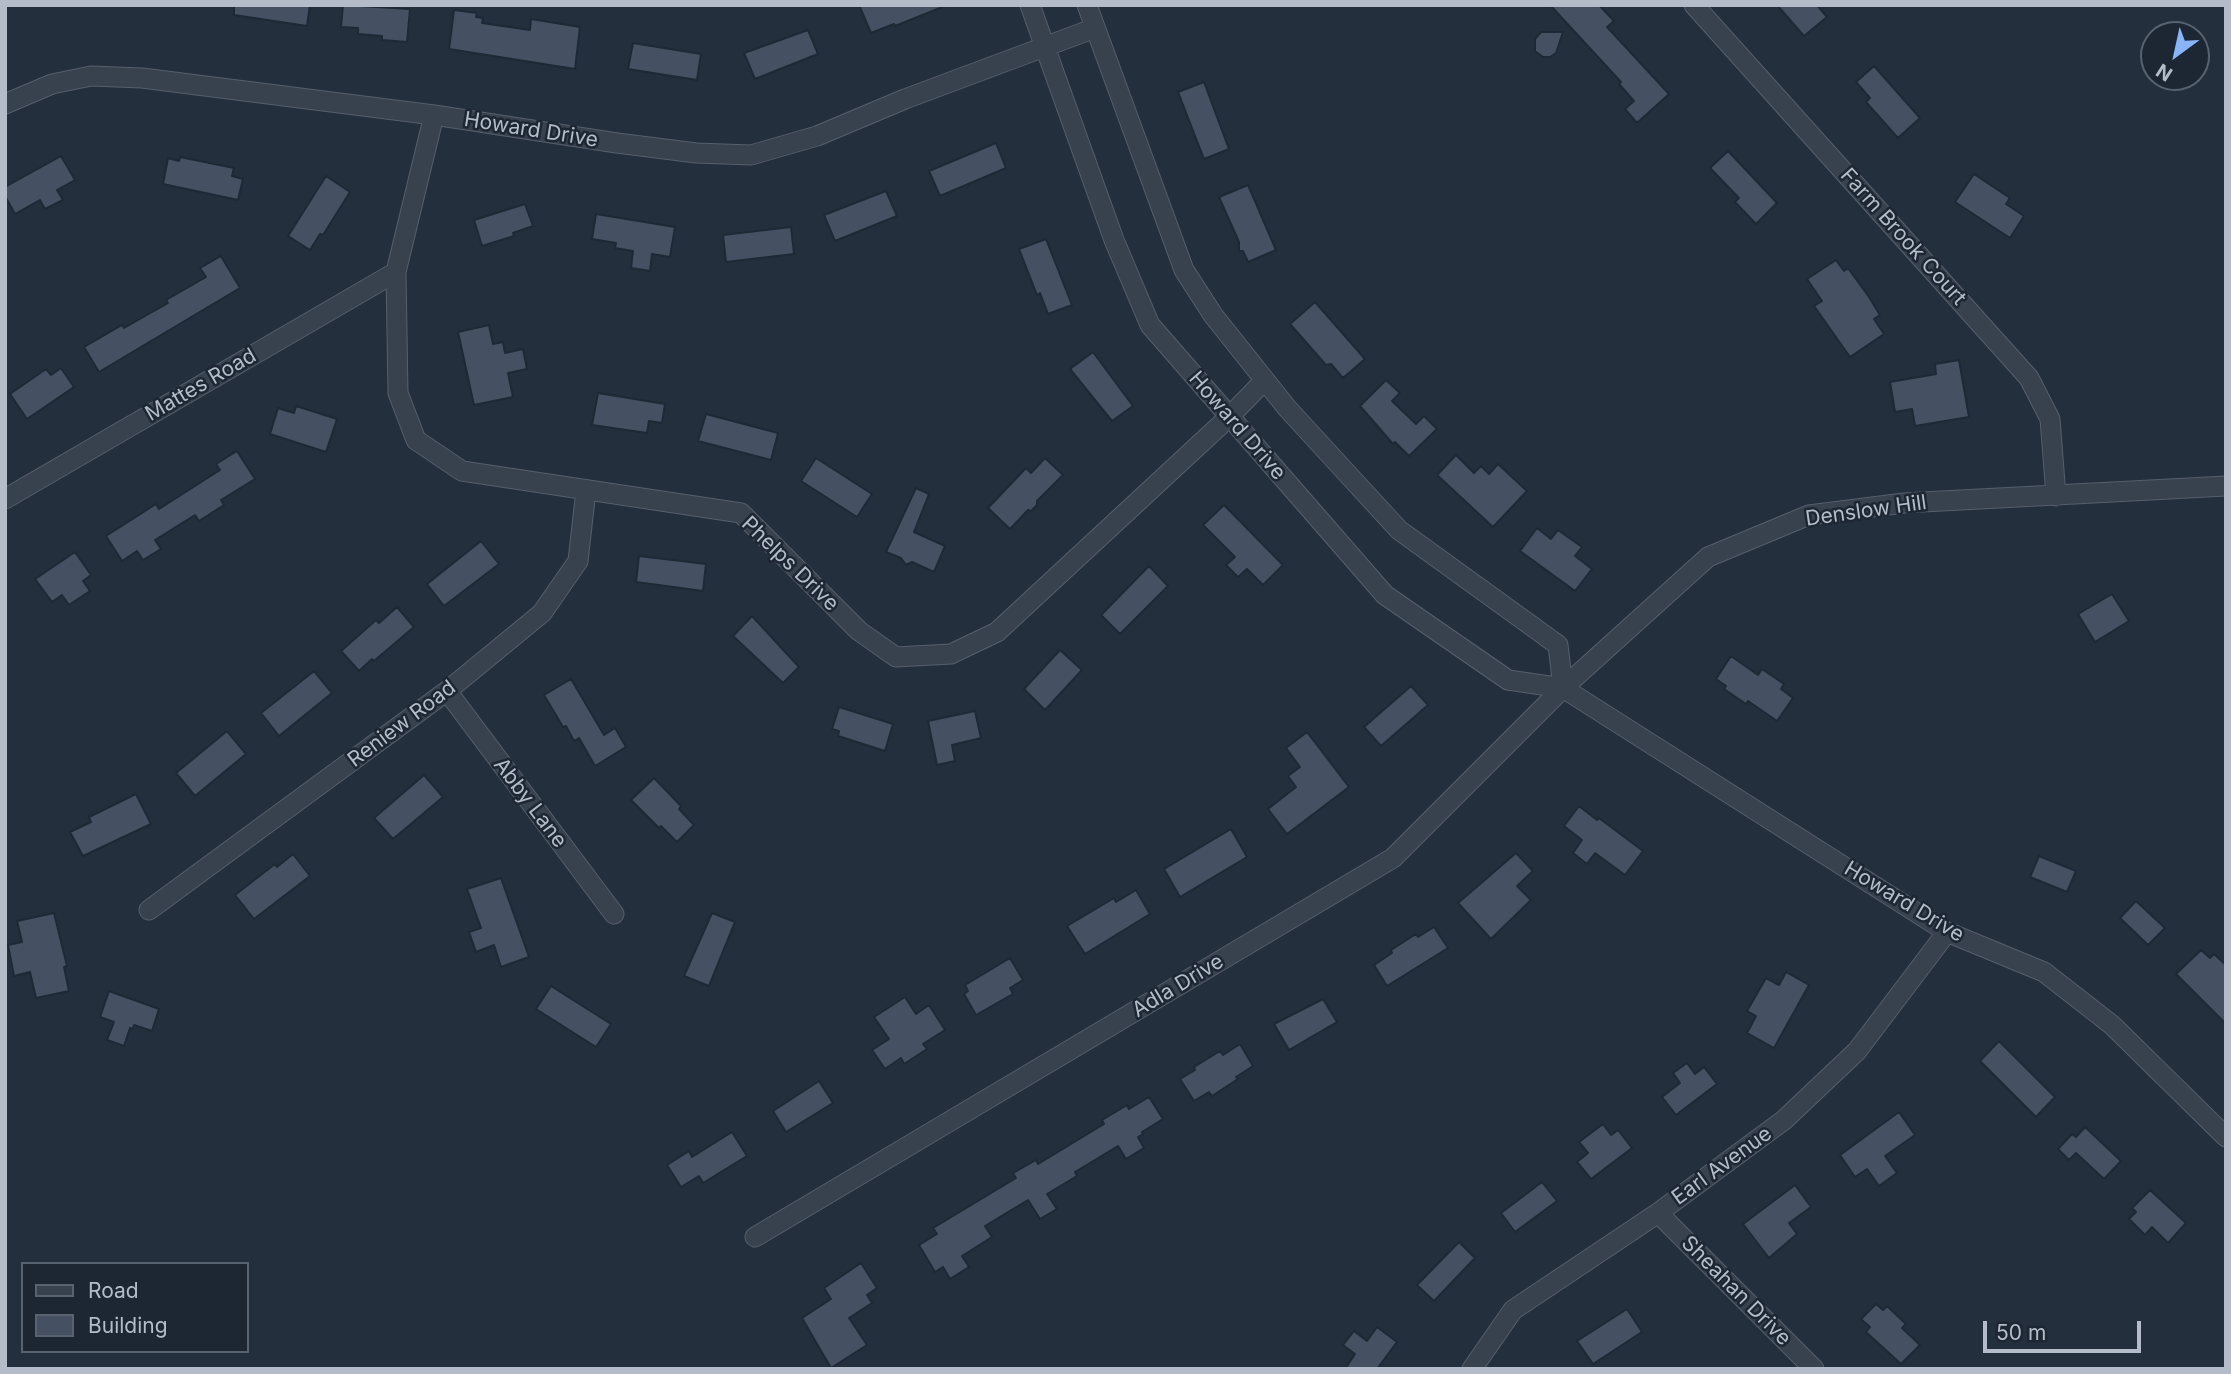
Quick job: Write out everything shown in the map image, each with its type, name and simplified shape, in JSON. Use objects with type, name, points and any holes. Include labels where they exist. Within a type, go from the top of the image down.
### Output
[{"type":"street","name":"Howard Drive","points":[[1030,5],[1114,240],[1150,325],[1385,595],[1508,680],[1563,688],[1947,932],[2044,972],[2112,1025],[2226,1137]]},
{"type":"street","points":[[1087,5],[1184,270],[1213,315],[1264,381],[1399,530],[1558,645],[1563,688]]},
{"type":"street","name":"Farm Brook Court","points":[[1694,5],[2029,378],[2050,419],[2056,496]]},
{"type":"street","name":"Howard Drive","points":[[5,104],[52,84],[91,76],[142,78],[696,153],[751,155],[817,136],[1095,28]]},
{"type":"street","name":"Phelps Drive","points":[[434,116],[396,272],[398,393],[416,440],[462,471],[741,513],[859,631],[896,657],[951,654],[997,632],[1264,381]]},
{"type":"street","name":"Mattes Road","points":[[5,499],[396,272]]},
{"type":"street","name":"Denslow Hill","points":[[1563,688],[1708,557],[1809,515],[1905,503],[2226,486]]},
{"type":"street","name":"Reniew Road","points":[[149,910],[447,691],[542,614],[578,561],[586,490]]},
{"type":"street","name":"Adla Drive","points":[[755,1237],[1393,858],[1563,688]]},
{"type":"street","name":"Abby Lane","points":[[447,691],[614,914]]},
{"type":"street","name":"Earl Avenue","points":[[1472,1369],[1513,1310],[1658,1213],[1784,1120],[1857,1051],[1947,932]]},
{"type":"street","name":"Sheahan Drive","points":[[1658,1213],[1814,1369]]},
{"type":"building","points":[[234,5],[310,5],[307,26],[234,15]]},
{"type":"building","points":[[343,5],[410,9],[407,42],[382,40],[382,36],[358,34],[358,28],[341,27]]},
{"type":"building","points":[[859,5],[945,5],[945,6],[871,33]]},
{"type":"building","points":[[1550,5],[1599,5],[1614,21],[1607,27],[1669,94],[1637,123],[1625,109],[1634,101],[1619,84],[1621,82]]},
{"type":"building","points":[[1777,5],[1817,5],[1827,17],[1804,36]]},
{"type":"building","points":[[454,10],[477,13],[476,17],[483,18],[482,23],[530,30],[531,19],[580,27],[575,69],[449,49]]},
{"type":"building","points":[[808,30],[818,54],[755,79],[744,53]]},
{"type":"building","points":[[1541,32],[1563,32],[1556,53],[1550,57],[1543,57],[1535,51],[1535,39]]},
{"type":"building","points":[[633,43],[701,54],[697,80],[628,69]]},
{"type":"building","points":[[1874,66],[1920,118],[1898,138],[1866,102],[1870,98],[1856,82]]},
{"type":"building","points":[[1204,82],[1229,149],[1204,159],[1178,92]]},
{"type":"building","points":[[996,143],[1006,168],[940,196],[929,171]]},
{"type":"building","points":[[1728,151],[1777,203],[1756,224],[1735,202],[1739,198],[1710,168]]},
{"type":"building","points":[[61,156],[75,180],[57,190],[63,200],[45,209],[40,200],[15,214],[5,196],[5,187]]},
{"type":"building","points":[[180,157],[234,168],[232,176],[243,179],[238,200],[163,184],[168,158],[179,161]]},
{"type":"building","points":[[1974,174],[2010,198],[2006,204],[2024,216],[2010,238],[1955,202]]},
{"type":"building","points":[[326,176],[350,192],[323,235],[320,234],[310,250],[288,236]]},
{"type":"building","points":[[1248,185],[1276,250],[1248,262],[1243,251],[1239,251],[1239,242],[1219,197]]},
{"type":"building","points":[[886,191],[897,216],[835,241],[824,215]]},
{"type":"building","points":[[525,204],[533,226],[513,233],[514,236],[482,246],[474,220]]},
{"type":"building","points":[[596,214],[675,227],[670,257],[652,254],[650,271],[631,268],[633,251],[615,248],[616,243],[592,239]]},
{"type":"building","points":[[791,227],[794,254],[726,262],[723,235]]},
{"type":"building","points":[[1046,239],[1072,305],[1048,314],[1040,293],[1037,295],[1019,249]]},
{"type":"building","points":[[221,256],[240,288],[99,372],[84,347],[168,303],[166,300],[206,277],[200,268]]},
{"type":"building","points":[[1836,260],[1844,271],[1848,268],[1869,297],[1880,315],[1874,319],[1884,334],[1850,357],[1814,306],[1822,301],[1807,279]]},
{"type":"building","points":[[1315,302],[1365,359],[1343,378],[1331,364],[1326,365],[1290,324]]},
{"type":"building","points":[[489,325],[493,344],[503,342],[505,353],[523,349],[527,369],[508,373],[513,397],[474,405],[458,332]]},
{"type":"building","points":[[1093,352],[1133,406],[1112,421],[1070,369]]},
{"type":"building","points":[[1959,360],[1969,417],[1915,426],[1912,409],[1895,412],[1890,382],[1936,374],[1935,364]]},
{"type":"building","points":[[61,368],[74,387],[27,419],[10,394],[46,369],[51,375]]},
{"type":"building","points":[[1386,380],[1400,393],[1392,401],[1416,424],[1424,416],[1437,429],[1409,456],[1395,442],[1393,444],[1360,406]]},
{"type":"building","points":[[598,393],[665,404],[662,423],[649,421],[647,433],[592,425]]},
{"type":"building","points":[[296,406],[337,419],[326,452],[270,434],[278,408],[294,413]]},
{"type":"building","points":[[706,414],[778,433],[771,460],[698,441]]},
{"type":"building","points":[[237,451],[255,479],[221,500],[224,505],[199,521],[195,515],[155,540],[161,549],[143,560],[137,551],[122,561],[106,536],[156,504],[159,509],[220,470],[216,464]]},
{"type":"building","points":[[1456,455],[1474,473],[1481,466],[1489,474],[1498,464],[1527,491],[1493,527],[1437,475]]},
{"type":"building","points":[[816,458],[872,494],[857,517],[801,481]]},
{"type":"building","points":[[1045,458],[1063,475],[1037,501],[1037,505],[1031,511],[1028,510],[1010,529],[988,508],[1026,468],[1031,473]]},
{"type":"building","points":[[916,488],[929,494],[914,532],[945,546],[934,572],[912,562],[906,565],[901,558],[886,552]]},
{"type":"building","points":[[1224,505],[1283,565],[1263,585],[1247,569],[1238,577],[1226,565],[1235,557],[1203,525]]},
{"type":"building","points":[[1537,528],[1551,539],[1558,530],[1582,547],[1575,556],[1592,569],[1575,591],[1520,551]]},
{"type":"building","points":[[481,541],[499,564],[444,606],[427,584]]},
{"type":"building","points":[[75,552],[91,575],[83,581],[90,591],[69,605],[62,595],[52,602],[35,579]]},
{"type":"building","points":[[639,556],[706,564],[703,591],[636,582]]},
{"type":"building","points":[[1149,566],[1168,586],[1120,634],[1101,615]]},
{"type":"building","points":[[2112,594],[2129,621],[2095,642],[2078,614]]},
{"type":"building","points":[[397,607],[414,627],[359,671],[341,651],[376,620],[379,623]]},
{"type":"building","points":[[752,616],[799,667],[783,683],[733,636]]},
{"type":"building","points":[[1060,650],[1082,670],[1045,710],[1024,689]]},
{"type":"building","points":[[1731,656],[1758,675],[1762,669],[1784,684],[1781,689],[1793,698],[1777,721],[1748,701],[1746,704],[1724,689],[1726,686],[1716,679]]},
{"type":"building","points":[[314,671],[332,693],[279,736],[261,713]]},
{"type":"building","points":[[571,679],[604,735],[615,728],[626,747],[595,766],[579,738],[574,741],[544,695]]},
{"type":"building","points":[[1411,686],[1428,705],[1381,746],[1364,727]]},
{"type":"building","points":[[839,707],[893,724],[885,751],[838,736],[839,731],[832,729]]},
{"type":"building","points":[[975,711],[981,738],[952,745],[955,761],[937,765],[928,721]]},
{"type":"building","points":[[227,731],[246,754],[195,796],[176,773]]},
{"type":"building","points":[[1307,732],[1349,787],[1287,834],[1268,809],[1296,787],[1288,776],[1300,767],[1286,748]]},
{"type":"building","points":[[424,775],[443,797],[393,839],[374,818]]},
{"type":"building","points":[[654,778],[681,806],[679,809],[694,825],[677,842],[631,800]]},
{"type":"building","points":[[136,794],[151,824],[83,856],[70,832],[91,822],[89,817]]},
{"type":"building","points":[[1579,806],[1643,851],[1625,875],[1595,853],[1587,864],[1573,853],[1582,840],[1564,826]]},
{"type":"building","points":[[1231,829],[1247,857],[1180,897],[1164,869]]},
{"type":"building","points":[[1516,853],[1533,871],[1517,886],[1531,900],[1491,939],[1458,903]]},
{"type":"building","points":[[293,854],[310,876],[254,919],[235,895],[275,864],[277,867]]},
{"type":"building","points":[[2039,856],[2076,871],[2067,892],[2030,877]]},
{"type":"building","points":[[501,878],[529,957],[501,967],[494,945],[476,952],[469,932],[481,928],[467,889]]},
{"type":"building","points":[[1136,890],[1150,914],[1085,954],[1067,926],[1114,898],[1116,902]]},
{"type":"building","points":[[2136,901],[2165,928],[2148,945],[2120,918]]},
{"type":"building","points":[[54,913],[67,966],[64,967],[69,991],[36,998],[30,972],[14,976],[8,945],[22,942],[17,921]]},
{"type":"building","points":[[712,913],[735,922],[709,986],[684,976]]},
{"type":"building","points":[[1434,927],[1448,948],[1387,986],[1374,965],[1416,934],[1418,937]]},
{"type":"building","points":[[2201,950],[2210,958],[2214,954],[2226,965],[2226,1024],[2176,974]]},
{"type":"building","points":[[1010,958],[1023,980],[1010,988],[1013,994],[976,1015],[964,994],[968,991],[965,985]]},
{"type":"building","points":[[1786,972],[1809,985],[1774,1048],[1747,1033],[1756,1016],[1747,1011],[1766,978],[1779,985]]},
{"type":"building","points":[[551,986],[611,1024],[596,1047],[536,1009]]},
{"type":"building","points":[[109,991],[159,1009],[152,1031],[134,1025],[133,1029],[130,1028],[124,1046],[107,1040],[114,1022],[100,1017]]},
{"type":"building","points":[[905,997],[916,1014],[929,1005],[945,1030],[923,1044],[927,1049],[904,1064],[901,1058],[885,1069],[872,1050],[889,1039],[874,1017]]},
{"type":"building","points":[[1323,999],[1337,1022],[1289,1050],[1274,1024]]},
{"type":"building","points":[[1999,1041],[2055,1097],[2036,1117],[1980,1061]]},
{"type":"building","points":[[1240,1044],[1253,1066],[1212,1096],[1209,1092],[1194,1101],[1180,1079],[1220,1051],[1223,1055]]},
{"type":"building","points":[[1687,1063],[1695,1074],[1704,1067],[1717,1084],[1676,1115],[1662,1097],[1680,1083],[1673,1073]]},
{"type":"building","points":[[819,1081],[833,1103],[786,1132],[773,1111]]},
{"type":"building","points":[[1149,1097],[1163,1119],[1138,1137],[1144,1148],[1126,1159],[1118,1146],[1075,1172],[1077,1176],[1047,1194],[1057,1209],[1040,1219],[1028,1200],[985,1226],[992,1237],[962,1256],[969,1267],[950,1279],[943,1267],[935,1272],[919,1245],[937,1234],[933,1228],[1016,1178],[1013,1173],[1036,1160],[1038,1164],[1104,1124],[1102,1120],[1127,1105],[1129,1109]]},
{"type":"building","points":[[1899,1112],[1915,1135],[1885,1156],[1897,1173],[1879,1186],[1867,1169],[1855,1177],[1840,1155]]},
{"type":"building","points":[[1603,1124],[1611,1135],[1618,1130],[1632,1148],[1591,1179],[1577,1162],[1588,1153],[1579,1142]]},
{"type":"building","points":[[2085,1127],[2121,1161],[2104,1179],[2076,1153],[2069,1160],[2058,1149],[2072,1134],[2076,1137]]},
{"type":"building","points":[[732,1132],[747,1156],[703,1183],[699,1176],[681,1187],[667,1165],[689,1151],[692,1157]]},
{"type":"building","points":[[1542,1182],[1557,1201],[1515,1232],[1501,1213]]},
{"type":"building","points":[[1795,1185],[1811,1207],[1789,1223],[1797,1234],[1769,1258],[1743,1224]]},
{"type":"building","points":[[2150,1190],[2186,1223],[2168,1243],[2152,1227],[2145,1235],[2129,1219],[2136,1212],[2132,1208]]},
{"type":"building","points":[[1459,1242],[1475,1258],[1434,1301],[1417,1285]]},
{"type":"building","points":[[861,1263],[877,1288],[867,1295],[872,1303],[849,1318],[867,1345],[831,1368],[802,1318],[831,1299],[824,1288]]},
{"type":"building","points":[[1876,1304],[1883,1310],[1887,1306],[1906,1324],[1902,1328],[1920,1345],[1901,1364],[1866,1332],[1870,1327],[1861,1319]]},
{"type":"building","points":[[1627,1309],[1642,1332],[1593,1364],[1577,1341]]},
{"type":"building","points":[[1377,1327],[1397,1342],[1377,1369],[1345,1369],[1355,1354],[1343,1345],[1354,1331],[1367,1341]]}]
